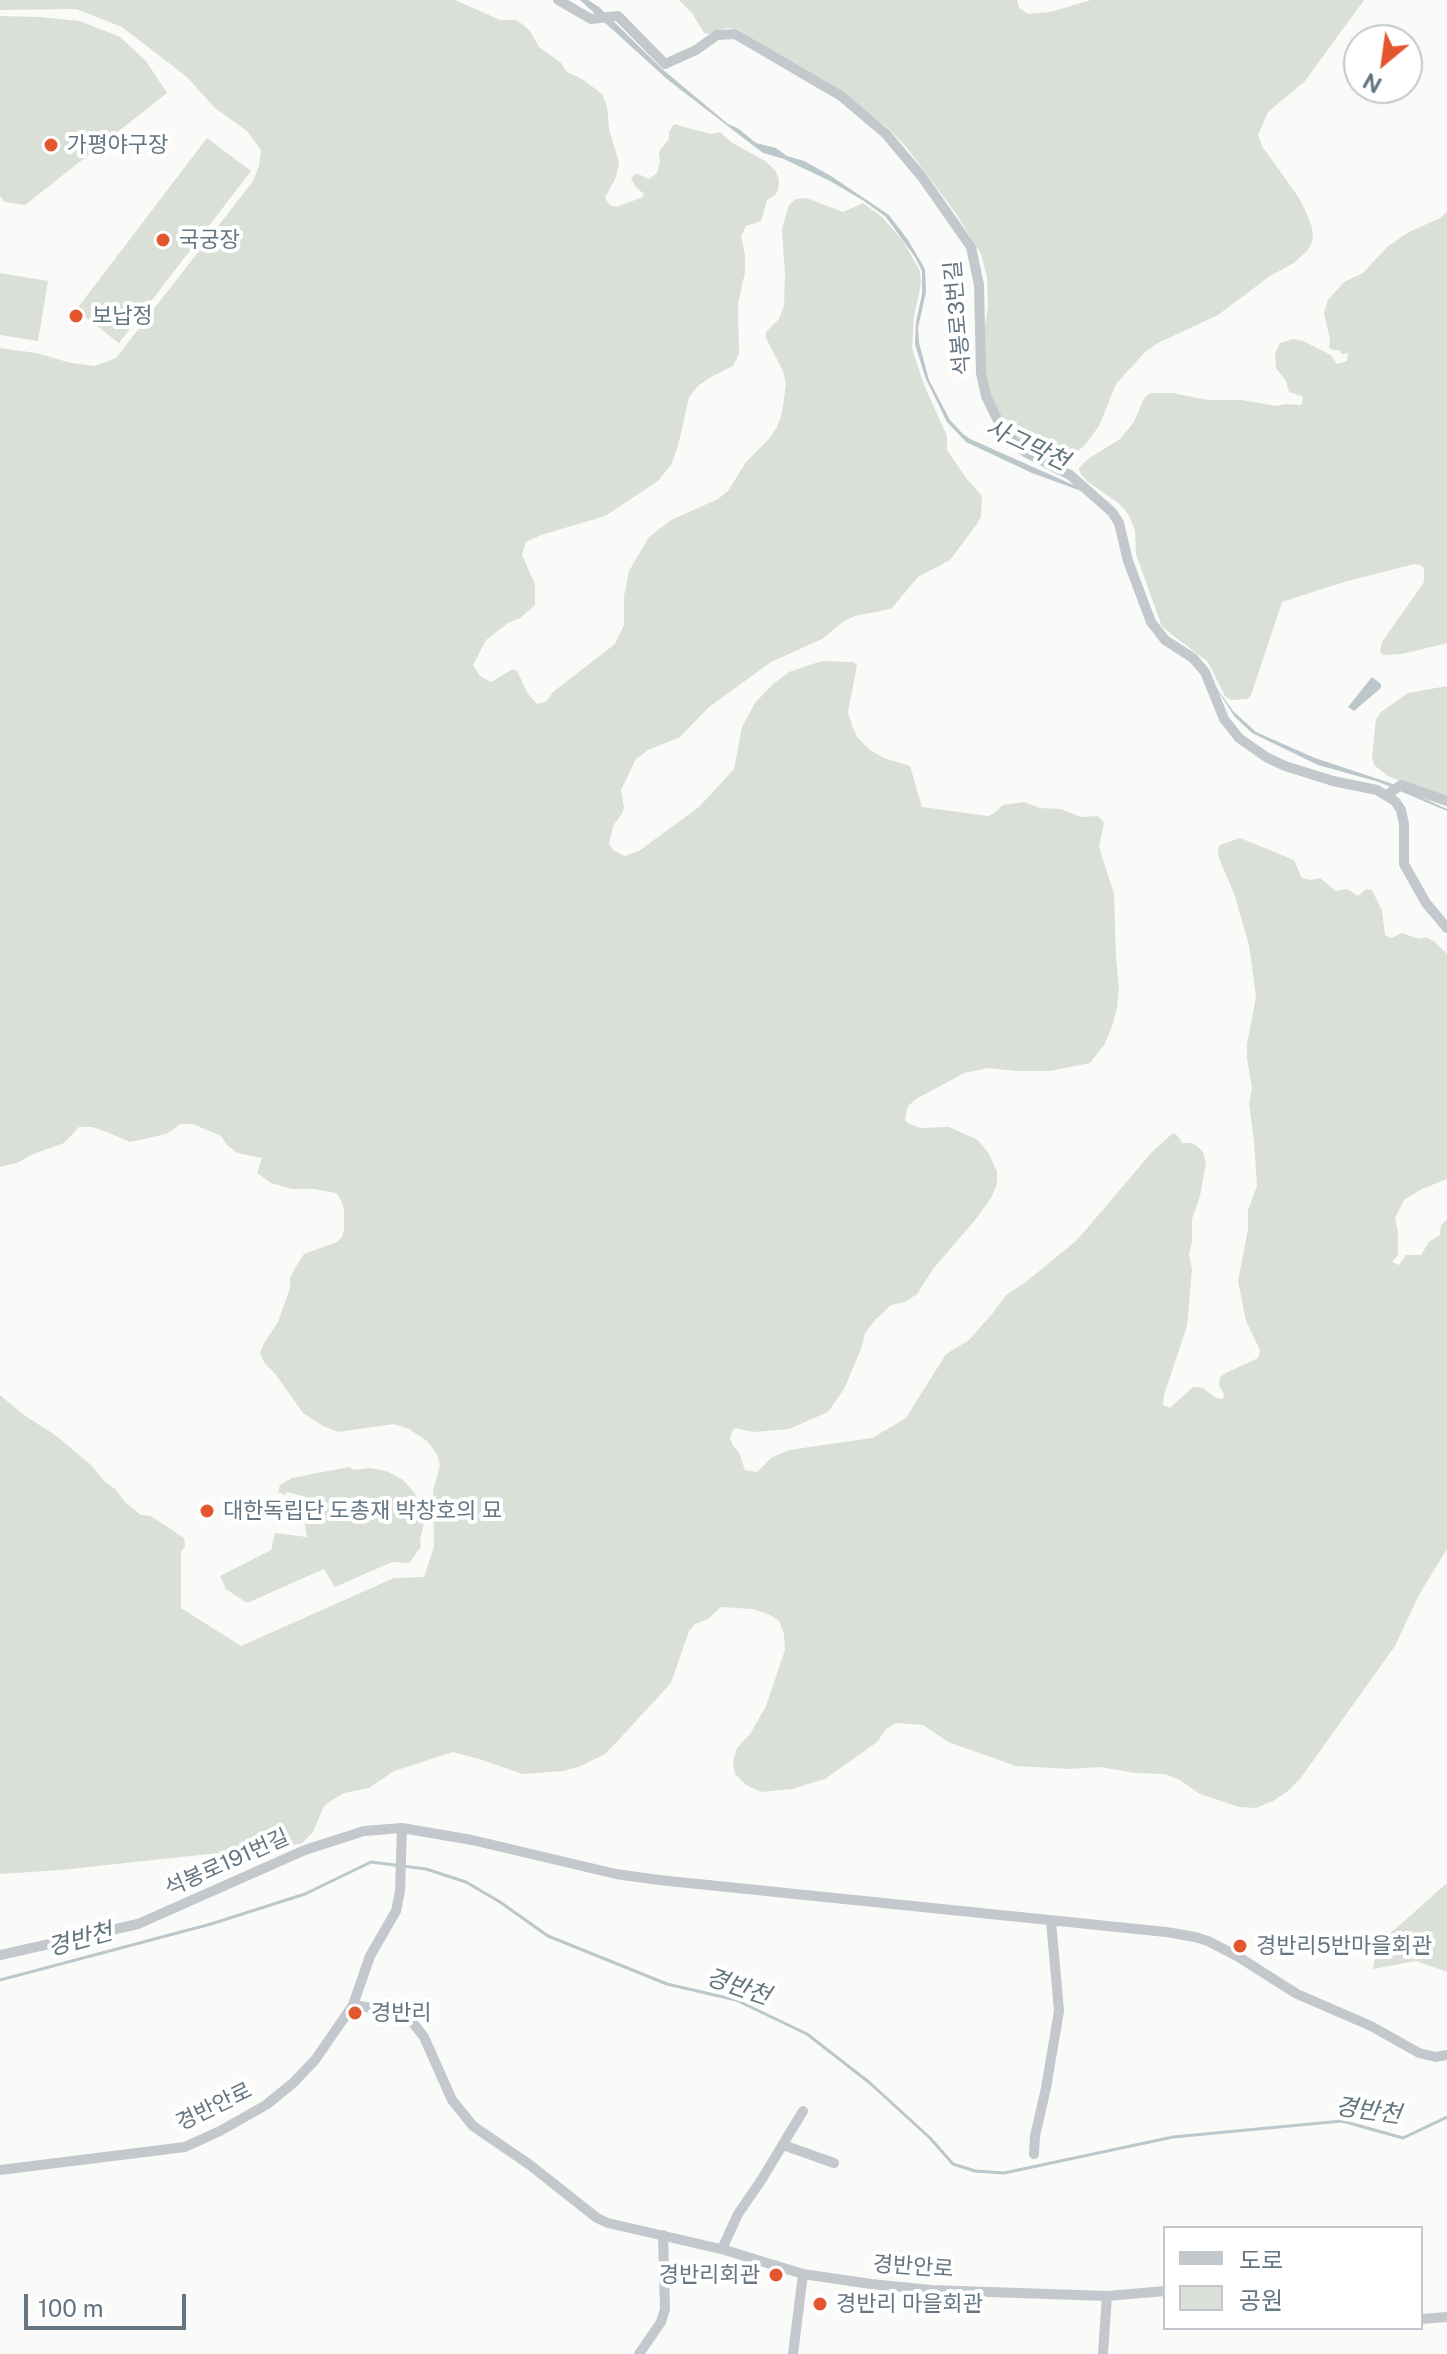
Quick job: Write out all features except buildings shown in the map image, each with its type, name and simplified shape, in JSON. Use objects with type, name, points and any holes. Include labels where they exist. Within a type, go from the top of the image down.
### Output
[{"type":"street","name":"석봉로3번길","points":[[558,0],[591,19],[618,16],[665,64],[696,50],[717,35],[735,34],[841,96],[886,134],[913,165],[971,247],[979,285],[981,373],[986,396],[1002,429],[1025,452],[1070,475],[1112,512],[1119,523],[1128,561],[1151,622],[1165,640],[1193,658],[1205,672],[1224,719],[1239,738],[1266,757],[1297,770],[1388,794]]},
{"type":"street","points":[[1447,801],[1401,785],[1388,794],[1401,810],[1404,864],[1426,903],[1447,928]]},
{"type":"street","name":"석봉로191번길","points":[[0,1955],[138,1924],[305,1850],[364,1831],[402,1828],[645,1878],[1166,1932],[1208,1941],[1297,1994],[1371,2026],[1419,2053],[1436,2057],[1447,2055]]},
{"type":"street","name":"경반안로","points":[[0,2170],[185,2147],[202,2141],[266,2105],[293,2083],[315,2060],[353,2005],[370,1956],[396,1911],[400,1891],[402,1828]]},
{"type":"street","points":[[1034,2154],[1059,2011],[1051,1921]]},
{"type":"street","name":"경반안로","points":[[353,2005],[410,2019],[424,2037],[452,2100],[473,2126],[608,2223],[722,2249],[803,2274],[871,2284],[1107,2296],[1163,2291]]},
{"type":"street","points":[[722,2249],[738,2214],[803,2111]]},
{"type":"street","points":[[783,2145],[834,2163]]},
{"type":"street","points":[[639,2354],[661,2322],[665,2309],[663,2235]]},
{"type":"street","points":[[793,2354],[803,2274]]},
{"type":"street","points":[[1103,2354],[1107,2296]]},
{"type":"street","points":[[1423,2319],[1447,2317]]},
{"type":"green space","points":[[0,0],[455,0],[500,20],[516,20],[530,31],[539,47],[561,63],[567,72],[602,94],[619,163],[616,177],[605,198],[610,205],[616,207],[643,197],[644,194],[631,178],[638,174],[649,179],[657,173],[659,152],[669,139],[674,124],[710,134],[720,132],[775,170],[779,180],[778,190],[767,200],[761,221],[746,226],[741,236],[745,272],[738,304],[739,354],[733,366],[709,378],[689,397],[671,465],[658,481],[605,516],[526,542],[522,555],[535,584],[535,605],[486,640],[473,665],[480,676],[491,682],[513,669],[517,671],[528,694],[537,704],[546,702],[553,692],[615,644],[624,625],[624,596],[629,571],[649,537],[671,520],[718,499],[728,491],[746,462],[777,427],[786,384],[766,332],[779,319],[784,306],[782,229],[789,205],[796,199],[806,198],[843,212],[863,203],[882,217],[903,241],[920,271],[912,348],[924,385],[947,436],[947,450],[982,496],[981,516],[977,524],[950,560],[918,577],[891,609],[855,616],[822,639],[771,662],[709,707],[680,737],[648,750],[636,759],[621,790],[623,812],[613,826],[609,843],[613,850],[625,856],[639,851],[699,807],[734,769],[742,727],[755,703],[789,672],[822,661],[853,662],[857,665],[848,712],[852,726],[870,750],[910,766],[922,807],[988,816],[1003,805],[1024,802],[1040,808],[1060,809],[1081,817],[1097,816],[1101,819],[1104,823],[1099,847],[1114,894],[1119,988],[1117,1008],[1104,1045],[1090,1063],[1050,1071],[988,1068],[964,1073],[908,1106],[905,1120],[909,1124],[921,1128],[949,1127],[978,1140],[997,1172],[997,1184],[991,1198],[933,1269],[917,1294],[905,1302],[891,1305],[865,1333],[844,1389],[828,1412],[789,1429],[755,1432],[734,1428],[730,1438],[745,1470],[757,1472],[771,1458],[789,1450],[872,1438],[906,1418],[946,1354],[969,1340],[1006,1295],[1077,1240],[1153,1151],[1173,1133],[1182,1143],[1192,1143],[1198,1147],[1206,1163],[1192,1219],[1187,1326],[1163,1405],[1170,1408],[1193,1387],[1203,1388],[1216,1398],[1223,1399],[1220,1377],[1258,1358],[1260,1350],[1246,1321],[1238,1281],[1248,1229],[1248,1210],[1257,1186],[1249,1103],[1252,1088],[1247,1059],[1256,997],[1249,945],[1235,896],[1219,858],[1220,845],[1240,838],[1294,860],[1302,878],[1320,878],[1336,891],[1347,889],[1358,896],[1366,889],[1372,890],[1382,911],[1385,935],[1391,938],[1402,933],[1419,939],[1426,937],[1447,954],[1447,1179],[1404,1200],[1395,1218],[1398,1255],[1392,1262],[1399,1265],[1406,1255],[1421,1255],[1429,1242],[1440,1235],[1441,1225],[1447,1219],[1447,1549],[1419,1595],[1395,1646],[1300,1779],[1288,1791],[1256,1808],[1239,1807],[1200,1794],[1178,1779],[1164,1774],[1100,1767],[1016,1766],[948,1742],[923,1725],[896,1723],[886,1729],[877,1742],[825,1779],[792,1789],[761,1792],[746,1785],[735,1774],[733,1762],[737,1748],[750,1734],[766,1706],[785,1650],[784,1634],[779,1621],[768,1614],[752,1609],[721,1607],[689,1631],[671,1683],[605,1754],[581,1766],[563,1771],[523,1774],[453,1752],[394,1771],[369,1788],[344,1793],[332,1800],[324,1806],[313,1832],[301,1844],[0,1874],[0,1395],[91,1465],[141,1515],[151,1516],[184,1538],[181,1608],[241,1646],[394,1578],[424,1577],[434,1547],[433,1491],[440,1465],[437,1454],[427,1441],[409,1429],[394,1424],[338,1432],[323,1426],[303,1413],[260,1353],[278,1322],[290,1288],[290,1278],[304,1254],[337,1242],[342,1237],[344,1209],[336,1193],[292,1189],[271,1183],[257,1173],[262,1158],[237,1153],[221,1136],[193,1124],[181,1124],[166,1134],[130,1142],[92,1127],[79,1127],[64,1143],[0,1167],[0,348],[95,366],[116,358],[253,181],[261,150],[247,131],[215,108],[187,77],[122,27],[76,9],[0,10]]},
{"type":"green space","points":[[679,0],[1017,0],[1019,8],[1028,14],[1050,12],[1091,0],[1364,0],[1347,24],[1343,24],[1343,29],[1305,81],[1268,112],[1258,135],[1262,146],[1306,212],[1313,240],[1308,250],[1218,315],[1145,352],[1116,384],[1099,426],[1085,445],[1071,457],[1060,460],[1038,456],[1026,449],[1004,427],[995,409],[985,378],[983,338],[988,306],[987,277],[981,254],[957,215],[907,148],[889,129],[843,93],[737,29],[704,33],[692,13]]},
{"type":"green space","name":"가평야구장","points":[[0,16],[80,21],[120,37],[146,61],[167,93],[25,205],[5,202],[0,196]]},
{"type":"green space","name":"국궁장","points":[[207,138],[251,171],[119,343],[76,310]]},
{"type":"green space","points":[[1447,212],[1447,643],[1402,654],[1383,655],[1380,652],[1382,642],[1424,582],[1424,568],[1420,565],[1344,582],[1282,602],[1251,695],[1248,699],[1231,700],[1225,696],[1208,662],[1162,627],[1136,554],[1131,520],[1118,503],[1087,481],[1079,468],[1120,439],[1134,422],[1144,398],[1150,393],[1277,406],[1301,405],[1302,396],[1289,392],[1286,381],[1276,368],[1275,353],[1280,343],[1293,339],[1303,341],[1331,355],[1337,364],[1347,361],[1348,353],[1342,354],[1329,347],[1324,313],[1328,300],[1344,282],[1363,273],[1387,247]]},
{"type":"green space","points":[[0,273],[48,281],[38,341],[0,335]]},
{"type":"green space","points":[[1447,686],[1447,796],[1388,776],[1374,765],[1372,757],[1376,719],[1381,712],[1408,693]]},
{"type":"green space","points":[[349,1467],[354,1470],[370,1468],[386,1471],[403,1480],[414,1492],[424,1523],[421,1547],[409,1563],[392,1562],[335,1587],[324,1569],[247,1603],[226,1589],[220,1576],[271,1550],[275,1533],[307,1537],[302,1509],[306,1497],[278,1492],[280,1485],[292,1478]]},
{"type":"green space","points":[[1447,1883],[1447,1972],[1416,1961],[1373,1969],[1376,1946]]},
{"type":"shaded area","points":[[580,0],[588,0],[599,7],[661,68],[728,124],[756,143],[776,148],[831,176],[889,215],[925,269],[926,292],[918,328],[919,343],[929,380],[950,420],[970,439],[1092,495],[1032,473],[966,442],[947,422],[925,377],[915,344],[922,271],[886,217],[830,181],[784,159],[763,153],[668,80]]},
{"type":"shaded area","points":[[1206,673],[1233,711],[1256,732],[1315,758],[1390,783],[1447,811],[1379,782],[1318,765],[1252,733],[1235,717]]},
{"type":"shaded area","points":[[1372,677],[1381,684],[1381,688],[1354,711],[1348,707]]},
{"type":"waterway","name":"경반천","points":[[0,1980],[211,1924],[305,1894],[371,1862],[426,1869],[466,1882],[548,1936],[667,1984],[736,2000],[807,2034],[870,2083],[930,2138],[953,2164],[975,2171],[1004,2173],[1173,2137],[1342,2121],[1403,2138],[1447,2117]]},
{"type":"place","name":"가평야구장","points":[[51,145]]},
{"type":"place","name":"국궁장","points":[[163,240]]},
{"type":"place","name":"보납정","points":[[76,316]]},
{"type":"place","name":"대한독립단 도총재 박창호의 묘","points":[[207,1511]]},
{"type":"place","name":"경반리5반마을회관","points":[[1240,1946]]},
{"type":"place","name":"경반리","points":[[355,2013]]},
{"type":"place","name":"경반리회관","points":[[776,2275]]},
{"type":"place","name":"경반리 마을회관","points":[[820,2304]]},
{"type":"water label","name":"사그막천","points":[[1027,445]]}]
